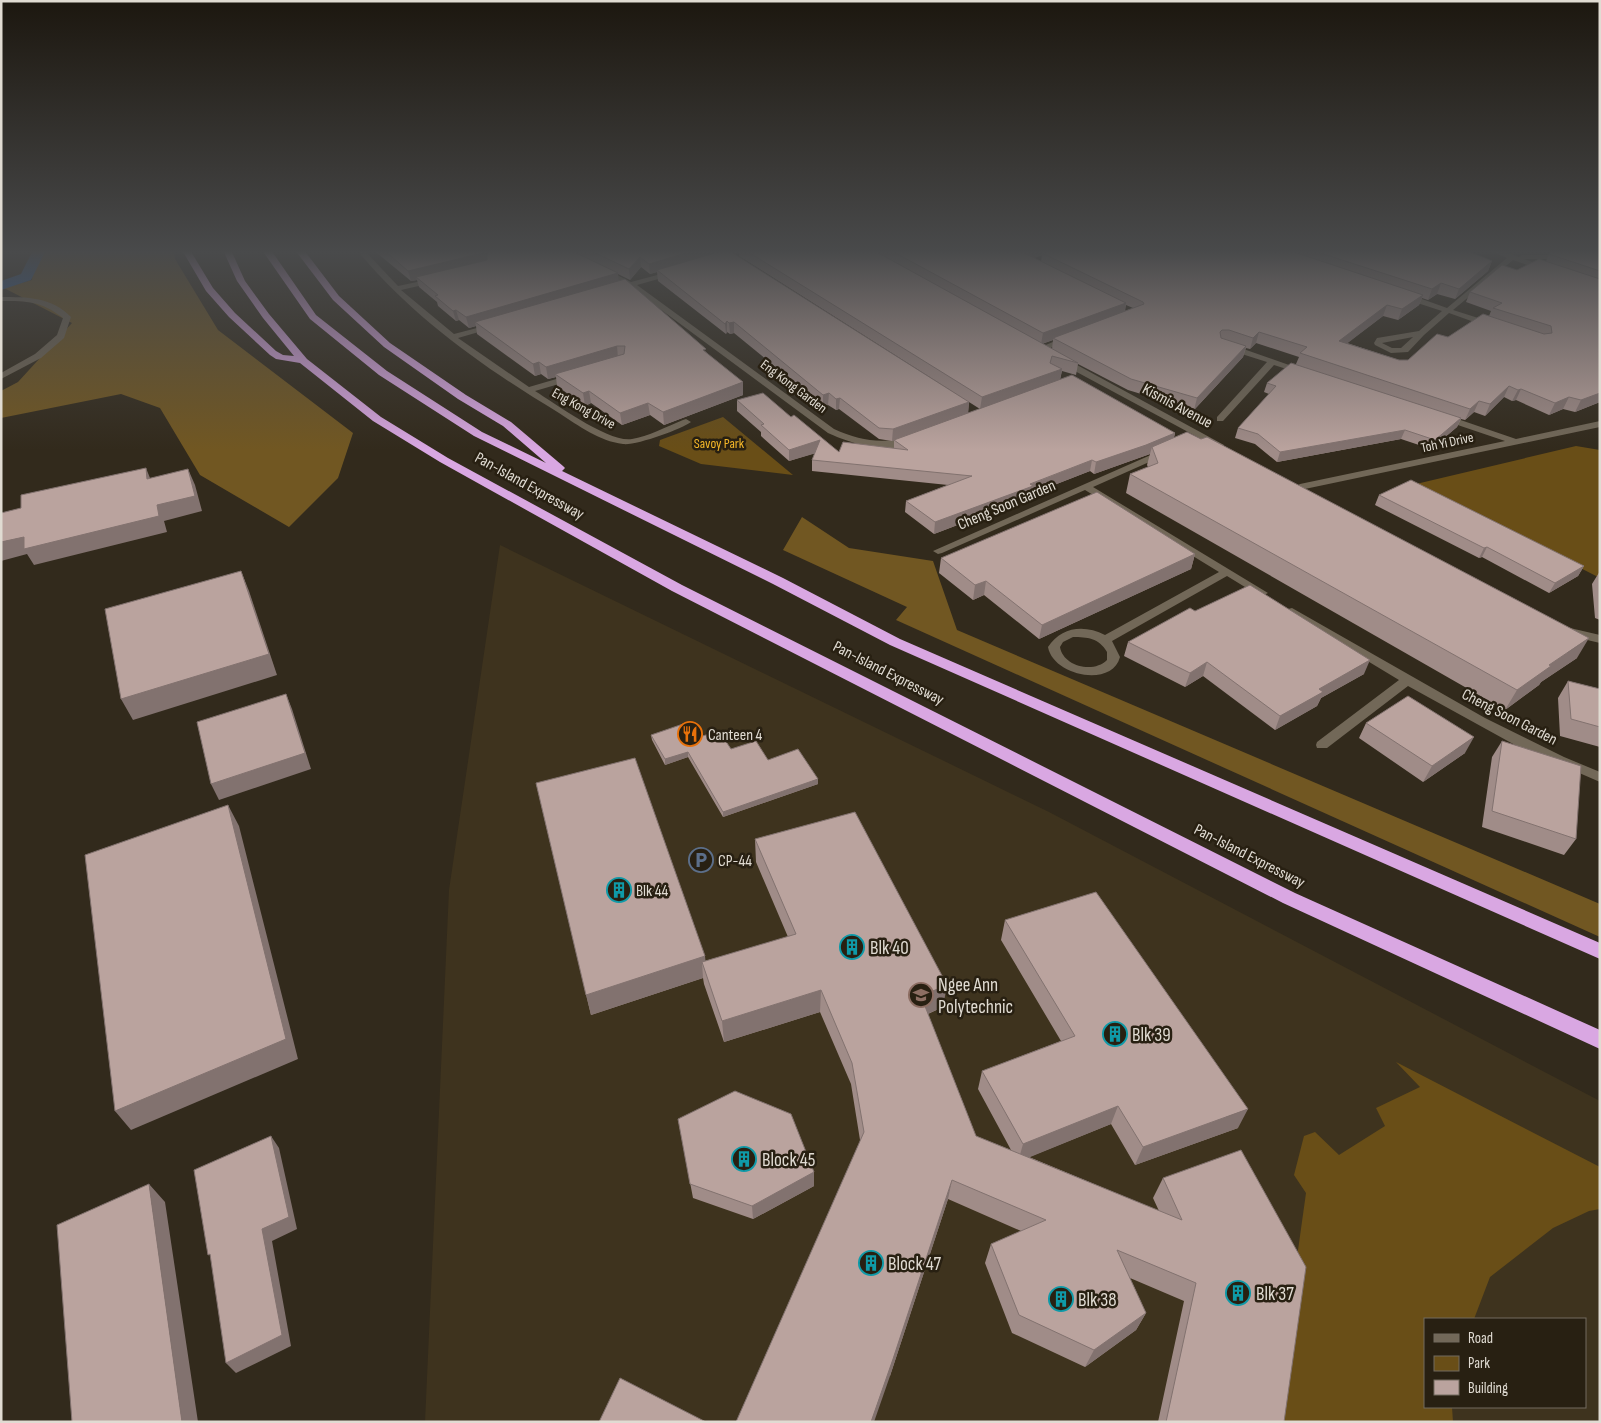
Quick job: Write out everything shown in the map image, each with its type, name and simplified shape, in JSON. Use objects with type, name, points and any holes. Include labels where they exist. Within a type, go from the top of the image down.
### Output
[{"type":"highway","points":[[234,316],[273,353],[280,357],[303,361]]},
{"type":"highway","name":"Pan-Island Expressway","points":[[266,316],[303,361],[377,419],[444,460],[677,588],[1289,898],[1600,1040]]},
{"type":"highway","name":"Pan-Island Expressway","points":[[313,316],[383,373],[478,434],[778,581],[895,642],[1600,951]]},
{"type":"highway","points":[[356,316],[387,345],[462,398],[507,424],[576,482]]},
{"type":"street","points":[[1,377],[38,356],[61,336],[65,316]]},
{"type":"street","name":"Eng Kong Drive","points":[[429,316],[453,337],[527,391],[607,439],[625,443],[634,442],[686,422]]},
{"type":"street","name":"Eng Kong Garden","points":[[675,316],[831,431],[847,439],[872,445],[893,446],[919,437]]},
{"type":"street","points":[[1421,333],[1441,316]]},
{"type":"street","points":[[1464,316],[1504,329]]},
{"type":"street","points":[[453,337],[502,322]]},
{"type":"street","points":[[1031,344],[1048,353],[1073,337]]},
{"type":"street","points":[[1222,344],[1309,374]]},
{"type":"street","name":"Kismis Avenue","points":[[1048,353],[1084,377],[1197,438],[1228,449]]},
{"type":"street","points":[[1220,419],[1272,362]]},
{"type":"street","name":"Eng Kong Drive","points":[[527,391],[585,373]]},
{"type":"street","points":[[1438,415],[1516,442]]},
{"type":"street","name":"Toh Yi Drive","points":[[1300,487],[1600,424]]},
{"type":"street","name":"Cheng Soon Garden","points":[[938,551],[1175,448]]},
{"type":"street","points":[[1288,480],[1320,497]]},
{"type":"street","name":"Cheng Soon Garden","points":[[1087,487],[1407,680],[1515,740],[1600,777]]},
{"type":"street","points":[[1105,640],[1113,648],[1115,656],[1111,664],[1103,669],[1092,671],[1078,670],[1066,666],[1058,659],[1054,650],[1055,643],[1061,637],[1071,633],[1083,632],[1105,640],[1226,572]]},
{"type":"street","points":[[1557,625],[1572,632],[1600,640]]},
{"type":"street","points":[[1322,745],[1407,680]]},
{"type":"shaded area","points":[[59,316],[210,316],[218,330],[353,433],[338,478],[289,527],[200,475],[160,408],[121,394],[1,418],[1,391],[18,382],[72,323]]},
{"type":"shaded area","points":[[802,517],[849,548],[933,561],[957,630],[1600,904],[1600,937],[896,620],[907,607],[783,550]]},
{"type":"shaded area","name":"Ngee Ann Polytechnic","points":[[500,545],[1049,812],[1600,1101],[1600,1422],[425,1422],[449,890]]},
{"type":"green space","name":"Savoy Park","points":[[723,417],[793,475],[701,464],[659,446],[660,440]]},
{"type":"green space","points":[[1576,446],[1600,450],[1600,578],[1416,484]]},
{"type":"green space","points":[[1396,1062],[1600,1167],[1600,1209],[1589,1211],[1553,1228],[1490,1277],[1474,1318],[1424,1318],[1424,1408],[1452,1408],[1453,1422],[1274,1422],[1306,1193],[1294,1175],[1304,1136],[1315,1132],[1339,1155],[1385,1126],[1376,1108],[1420,1087]]},
{"type":"building","points":[[495,316],[668,316],[706,349],[703,350],[743,382],[663,412],[648,403],[620,413],[589,391],[583,393],[555,374],[624,354],[625,346],[617,346],[546,367],[539,362],[533,364],[475,322]]},
{"type":"building","points":[[715,316],[833,316],[969,402],[893,429],[879,428],[840,398],[836,399],[829,393],[823,395],[734,322],[729,323],[727,321],[725,324]]},
{"type":"building","points":[[852,316],[993,316],[1078,363],[1052,356],[1050,363],[1062,369],[982,397]]},
{"type":"building","points":[[1012,316],[1089,316],[1043,333]]},
{"type":"building","points":[[1111,316],[1372,316],[1339,341],[1399,360],[1408,360],[1437,334],[1448,337],[1479,316],[1490,316],[1544,334],[1552,333],[1551,326],[1520,316],[1600,316],[1600,393],[1581,400],[1569,397],[1555,403],[1509,386],[1490,404],[1479,401],[1470,409],[1300,353],[1307,347],[1259,332],[1253,338],[1229,330],[1222,330],[1220,332],[1221,338],[1246,346],[1197,398],[1131,379],[1053,338]]},
{"type":"building","points":[[1291,363],[1461,418],[1435,440],[1405,430],[1280,452],[1258,434],[1238,428],[1276,386],[1267,383]]},
{"type":"building","points":[[1072,375],[1175,433],[1096,462],[1092,460],[1030,484],[1033,486],[935,522],[906,501],[972,476],[812,460],[820,440],[789,450],[737,400],[763,393],[791,417],[794,415],[839,452],[843,442],[908,450],[894,440]]},
{"type":"building","points":[[1187,432],[1201,439],[1207,437],[1589,638],[1549,665],[1551,666],[1517,690],[1130,474],[1158,463],[1152,447]]},
{"type":"building","points":[[146,468],[147,479],[188,469],[195,496],[157,505],[159,516],[24,549],[24,537],[1,542],[1,513],[21,508],[21,495]]},
{"type":"building","points":[[1411,480],[1584,566],[1555,583],[1487,547],[1484,548],[1379,495]]},
{"type":"building","points":[[1097,492],[1195,554],[1042,625],[986,581],[975,585],[941,558]]},
{"type":"building","points":[[241,571],[269,654],[121,699],[105,609]]},
{"type":"building","points":[[1250,585],[1370,660],[1319,689],[1323,692],[1280,716],[1207,662],[1190,673],[1128,642],[1190,608],[1195,611]]},
{"type":"building","points":[[1568,681],[1600,689],[1600,727],[1571,719]]},
{"type":"building","points":[[286,694],[305,753],[211,784],[197,722]]},
{"type":"building","points":[[1408,696],[1474,737],[1432,766],[1366,723]]},
{"type":"building","points":[[686,723],[696,738],[719,731],[731,749],[756,741],[768,760],[798,749],[818,779],[723,812],[688,752],[665,759],[651,735]]},
{"type":"building","points":[[1502,741],[1581,766],[1576,839],[1492,811]]},
{"type":"building","name":"Blk 44","points":[[635,758],[705,956],[586,995],[536,783]]},
{"type":"building","points":[[228,805],[286,1039],[115,1111],[85,855]]},
{"type":"building","points":[[855,812],[947,985],[921,996],[976,1136],[1182,1220],[1163,1178],[1241,1150],[1306,1267],[1284,1422],[1166,1422],[1196,1283],[1117,1250],[1146,1313],[1094,1350],[1019,1315],[991,1244],[1046,1220],[952,1180],[871,1422],[736,1422],[864,1132],[852,1063],[821,990],[722,1021],[702,962],[796,934],[755,839]]},
{"type":"building","name":"Blk 39","points":[[1096,892],[1248,1109],[1143,1147],[1118,1106],[1023,1144],[982,1071],[1075,1036],[1005,920]]},
{"type":"building","name":"Block 45","points":[[735,1091],[791,1114],[814,1172],[752,1206],[690,1184],[678,1119]]},
{"type":"building","points":[[271,1136],[289,1217],[262,1229],[282,1335],[226,1363],[210,1254],[208,1255],[194,1170]]},
{"type":"building","points":[[149,1184],[182,1422],[72,1422],[57,1225]]},
{"type":"building","points":[[620,1378],[706,1422],[599,1422]]},
{"type":"place","name":"Canteen 4","points":[[690,734]]},
{"type":"place","name":"CP-44","points":[[701,860]]},
{"type":"place","name":"Blk 44","points":[[619,890]]},
{"type":"place","name":"Blk 40","points":[[852,947]]},
{"type":"place","name":"Ngee Ann Polytechnic","points":[[921,995]]},
{"type":"place","name":"Blk 39","points":[[1115,1034]]},
{"type":"place","name":"Block 45","points":[[744,1159]]},
{"type":"place","name":"Block 47","points":[[871,1263]]},
{"type":"place","name":"Blk 37","points":[[1238,1293]]},
{"type":"place","name":"Blk 38","points":[[1061,1299]]}]
